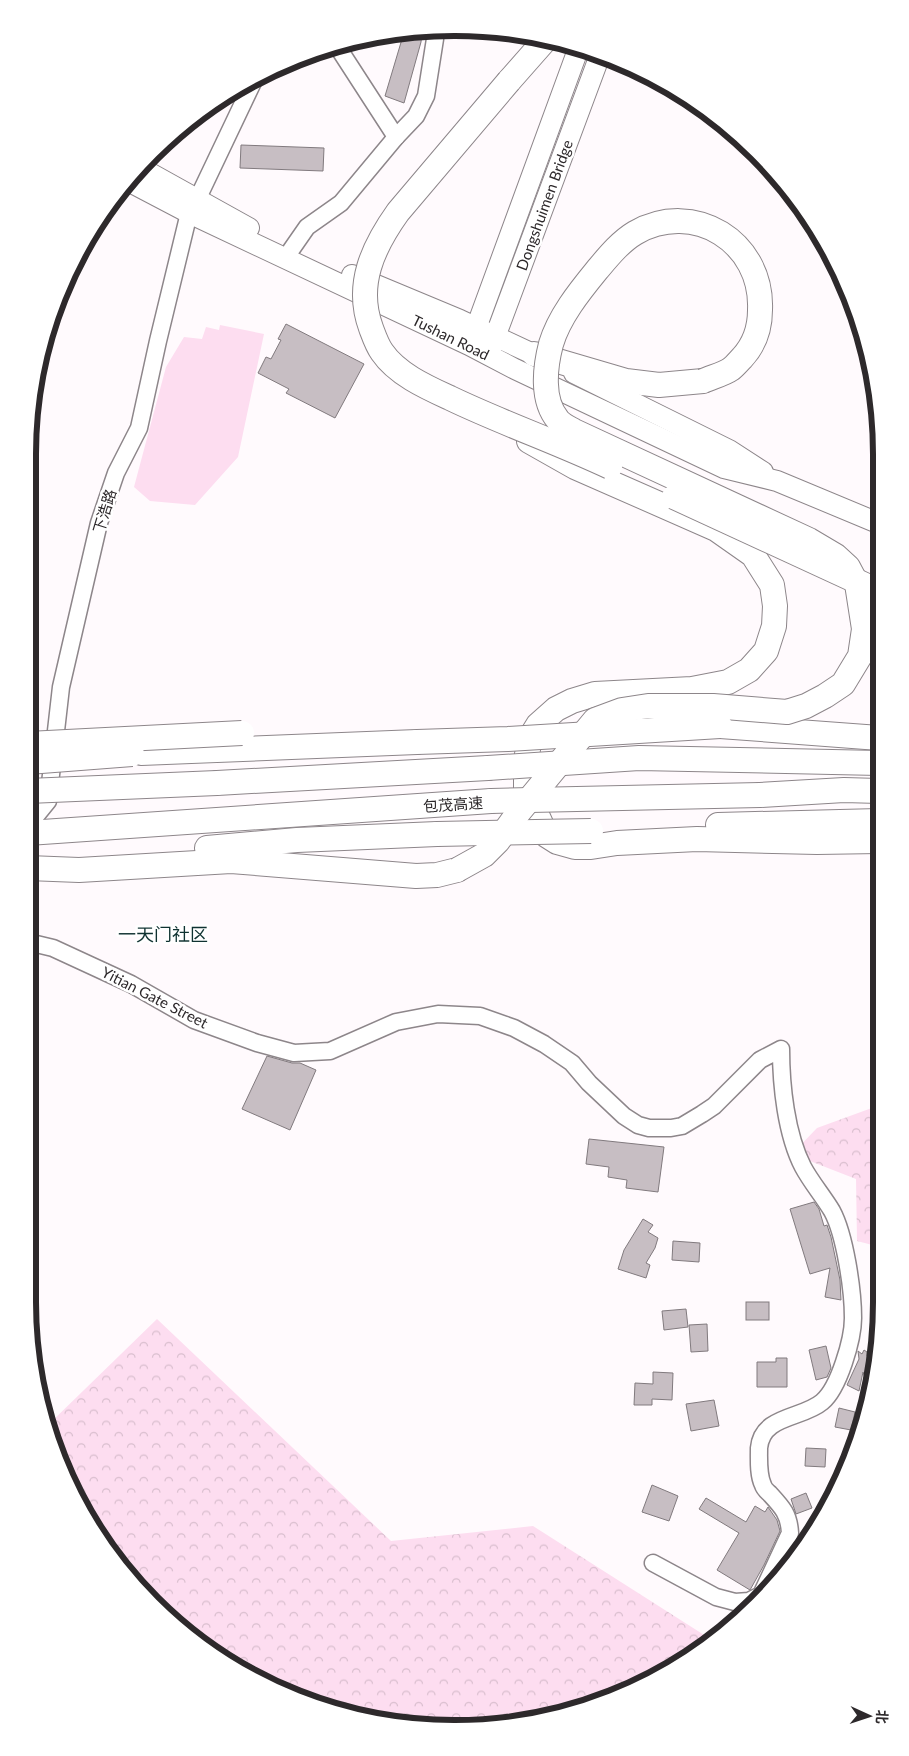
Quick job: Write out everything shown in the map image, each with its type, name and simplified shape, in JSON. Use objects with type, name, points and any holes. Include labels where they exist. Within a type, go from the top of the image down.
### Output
[{"type":"highway","points":[[541,45],[384,230],[368,266],[364,286],[369,323],[381,352],[392,364],[426,387],[478,411],[582,453],[873,589]]},
{"type":"highway","points":[[228,854],[416,876],[437,875],[457,870],[484,855],[498,841],[518,813],[595,720],[622,710],[648,706],[713,706],[786,712],[806,706],[843,684],[860,656],[864,629],[857,584],[848,567],[836,556],[808,540],[574,431],[559,421],[551,408],[545,380],[548,355],[554,334],[572,302],[613,252],[634,234],[659,222],[686,220],[713,228],[731,240],[744,254],[755,273],[761,298],[760,325],[751,348],[731,369],[704,381],[659,385],[626,381],[534,354]]},
{"type":"highway","points":[[478,411],[575,467],[716,529],[753,554],[772,585],[776,606],[774,626],[766,651],[749,670],[728,682],[692,689],[595,694],[572,701],[556,709],[538,725],[530,738],[526,760],[526,790],[546,835],[557,842],[575,847],[697,839],[817,842],[873,841]]},
{"type":"highway","points":[[778,730],[873,722]]},
{"type":"highway","points":[[36,744],[242,741],[333,736],[412,742],[518,738],[720,726],[873,738]]},
{"type":"highway","points":[[36,761],[141,753],[242,741]]},
{"type":"highway","points":[[36,791],[217,783],[638,758],[873,763]]},
{"type":"highway","name":"包茂高速","points":[[36,832],[491,801],[760,795],[844,790],[873,791]]},
{"type":"highway","points":[[36,867],[79,870],[228,854],[316,839],[873,821]]},
{"type":"main road","name":"Dongshuimen Bridge","points":[[473,337],[576,55]]},
{"type":"main road","name":"Dongshuimen Bridge","points":[[492,346],[598,61]]},
{"type":"main road","name":"Tushan Road","points":[[147,172],[193,207],[473,337]]},
{"type":"main road","name":"Tushan Road","points":[[136,184],[291,250],[492,346],[724,468],[777,481],[873,521]]},
{"type":"main road","name":"Tushan Road","points":[[492,346],[534,354],[729,450],[777,481]]},
{"type":"street","points":[[291,250],[307,227],[341,203],[416,116],[426,96],[435,40]]},
{"type":"street","points":[[341,52],[396,137]]},
{"type":"street","name":"下浩路","points":[[36,816],[48,801],[61,687],[99,523],[116,473],[140,428],[158,341],[193,207],[249,90]]},
{"type":"street","name":"Yitian Gate Street","points":[[36,944],[54,948],[131,984],[194,1020],[258,1043],[294,1053],[330,1051],[396,1022],[438,1014],[480,1016],[514,1028],[551,1048],[572,1063],[589,1083],[624,1116],[638,1125],[649,1128],[682,1126],[702,1114],[714,1106],[760,1060],[781,1048],[781,1085],[797,1150],[803,1167],[833,1213],[848,1263],[853,1319],[839,1377],[823,1401],[808,1410],[770,1425],[762,1435],[759,1446],[763,1486],[785,1511],[790,1524],[790,1533],[770,1576]]},
{"type":"street","name":"Yitian Gate Street","points":[[653,1563],[716,1597],[735,1602],[746,1601]]},
{"type":"green space","points":[[220,325],[264,334],[238,457],[195,505],[150,501],[134,487],[166,367],[184,337],[202,339],[206,327],[219,330]]},
{"type":"green space","points":[[873,1108],[873,1245],[857,1241],[856,1179],[792,1154],[817,1128]]},
{"type":"green space","points":[[157,1319],[391,1541],[533,1526],[705,1636],[664,1664],[615,1688],[589,1698],[536,1712],[482,1719],[427,1719],[373,1712],[320,1698],[294,1688],[245,1664],[200,1633],[159,1597],[123,1556],[92,1511],[68,1462],[54,1420]]},
{"type":"building","points":[[421,38],[404,103],[385,96],[402,40]]},
{"type":"building","points":[[241,145],[324,148],[323,171],[240,168]]},
{"type":"building","points":[[286,324],[364,364],[335,418],[286,393],[289,389],[258,373],[266,357],[271,359],[281,340],[278,339]]},
{"type":"building","points":[[267,1056],[292,1063],[300,1063],[316,1070],[290,1130],[242,1109]]},
{"type":"building","points":[[589,1139],[664,1147],[658,1192],[626,1188],[627,1180],[608,1177],[609,1167],[586,1164]]},
{"type":"building","points":[[814,1202],[819,1209],[824,1226],[827,1225],[831,1237],[840,1280],[841,1300],[825,1297],[830,1268],[810,1274],[790,1209]]},
{"type":"building","points":[[643,1219],[653,1225],[648,1232],[658,1238],[655,1248],[646,1263],[650,1265],[646,1278],[618,1269],[624,1250]]},
{"type":"building","points":[[673,1241],[700,1243],[699,1262],[672,1260]]},
{"type":"building","points":[[746,1302],[769,1302],[769,1320],[746,1320]]},
{"type":"building","points":[[686,1309],[688,1327],[664,1330],[662,1311]]},
{"type":"building","points":[[707,1324],[708,1351],[691,1352],[689,1325]]},
{"type":"building","points":[[826,1346],[831,1368],[827,1377],[816,1380],[809,1350]]},
{"type":"building","points":[[864,1350],[869,1357],[866,1380],[863,1372],[859,1391],[847,1385],[859,1359],[858,1351],[862,1354]]},
{"type":"building","points":[[776,1358],[787,1358],[787,1387],[757,1387],[757,1362],[776,1362]]},
{"type":"building","points":[[653,1372],[673,1373],[672,1400],[652,1399],[652,1405],[634,1405],[635,1383],[653,1384]]},
{"type":"building","points":[[714,1400],[719,1426],[691,1431],[686,1404]]},
{"type":"building","points":[[839,1408],[855,1412],[851,1430],[835,1427]]},
{"type":"building","points":[[806,1448],[826,1449],[825,1467],[805,1466]]},
{"type":"building","points":[[652,1485],[678,1496],[669,1521],[642,1512]]},
{"type":"building","points":[[806,1493],[812,1508],[796,1514],[791,1499]]},
{"type":"building","points":[[706,1498],[746,1522],[755,1506],[765,1512],[768,1507],[777,1520],[780,1531],[750,1590],[717,1570],[739,1533],[699,1509]]},
{"type":"district","name":"一天门社区","points":[[163,934]]}]
